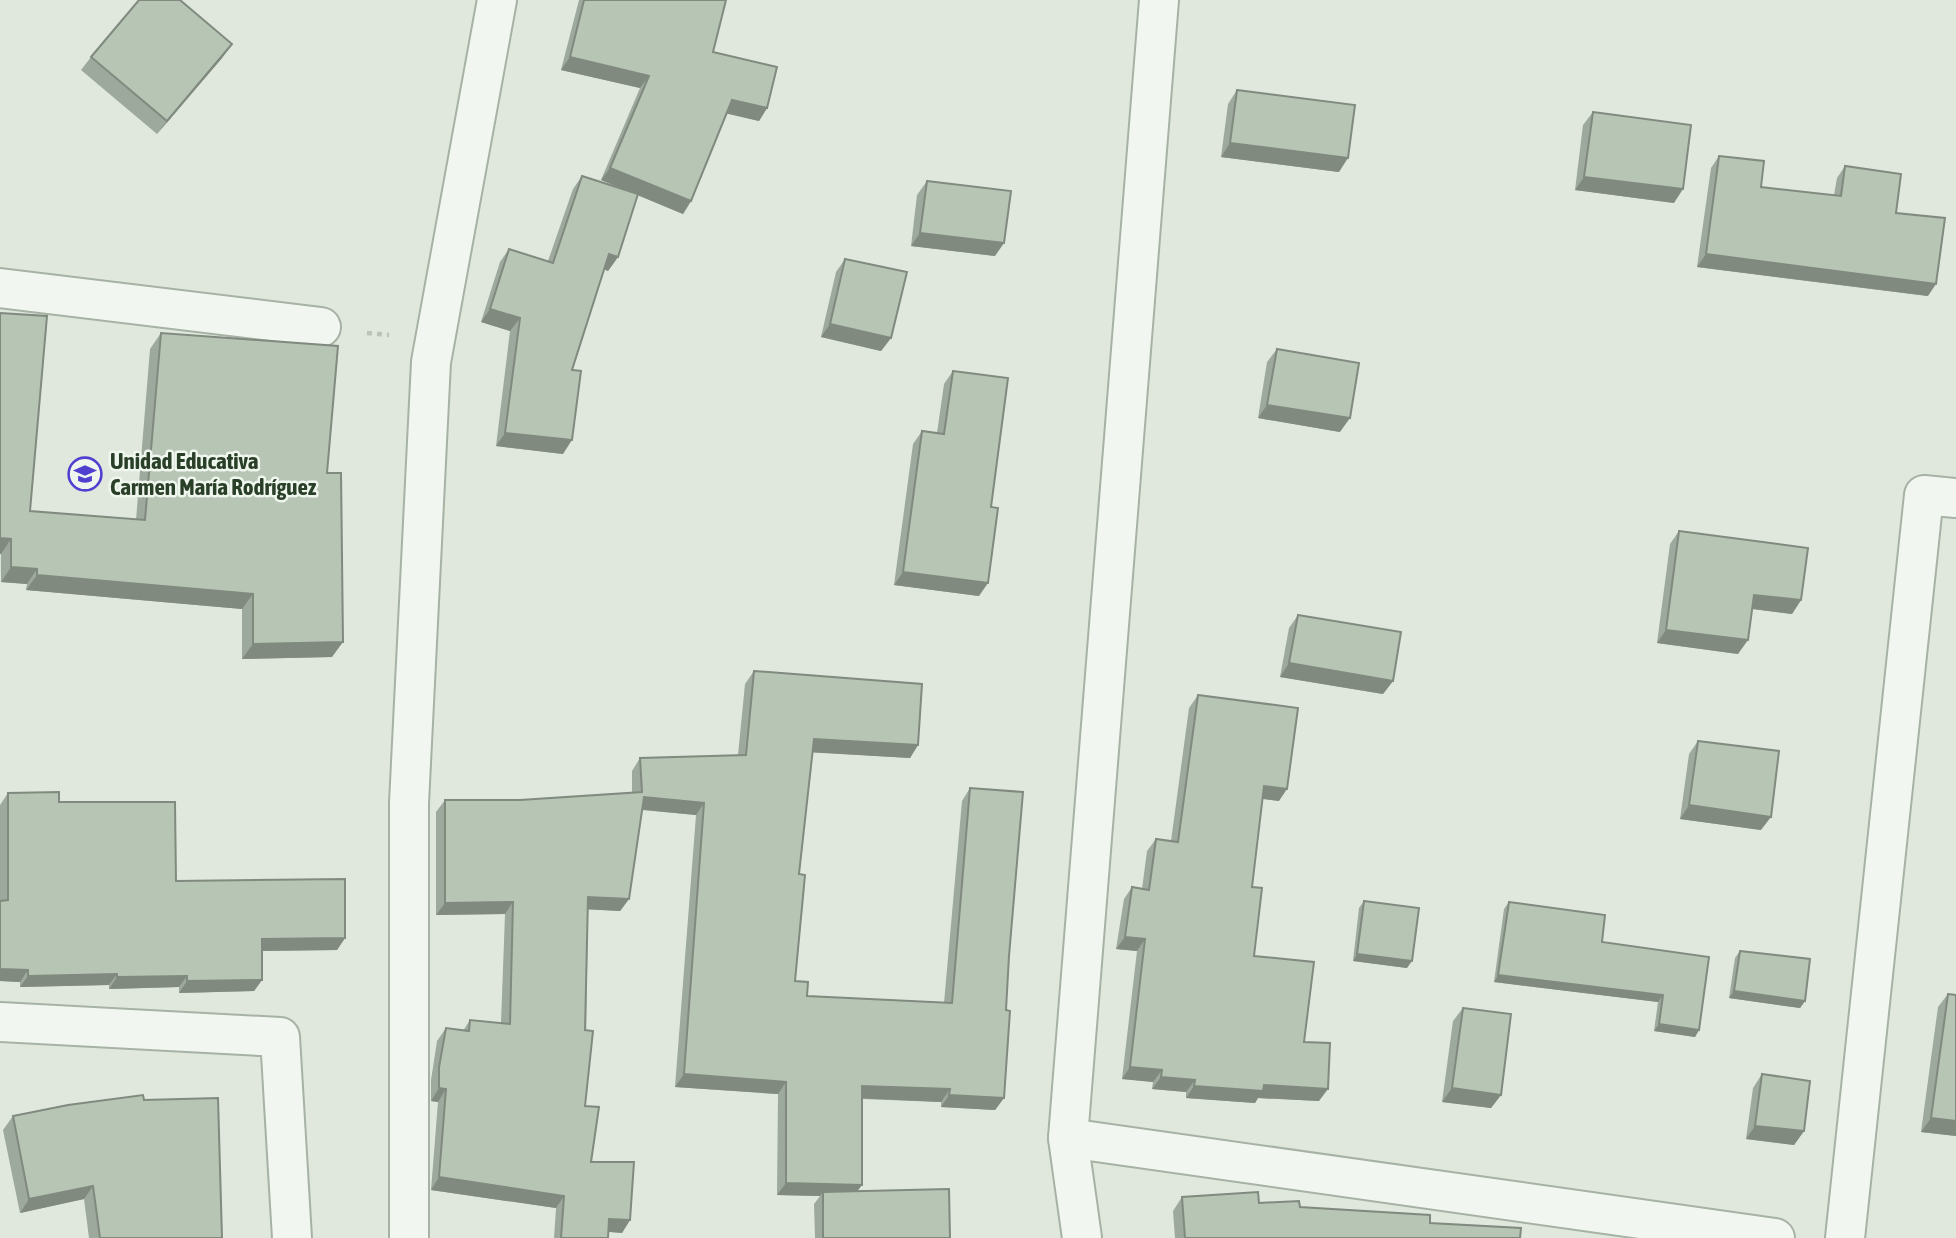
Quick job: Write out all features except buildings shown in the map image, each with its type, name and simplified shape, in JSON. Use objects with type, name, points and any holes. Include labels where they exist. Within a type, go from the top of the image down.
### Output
[{"type":"street","points":[[409,1238],[409,803],[431,362],[497,0]]},
{"type":"street","points":[[1082,1238],[1068,1138],[1158,0]]},
{"type":"street","points":[[0,288],[321,327]]},
{"type":"street","points":[[1845,1238],[1924,495],[1956,498]]},
{"type":"street","points":[[0,1021],[280,1037],[292,1238]]},
{"type":"street","points":[[1068,1138],[1775,1238]]},
{"type":"path","points":[[321,327],[435,340]]},
{"type":"place","name":"Unidad Educativa Carmen María Rodríguez","points":[[85,474]]}]
